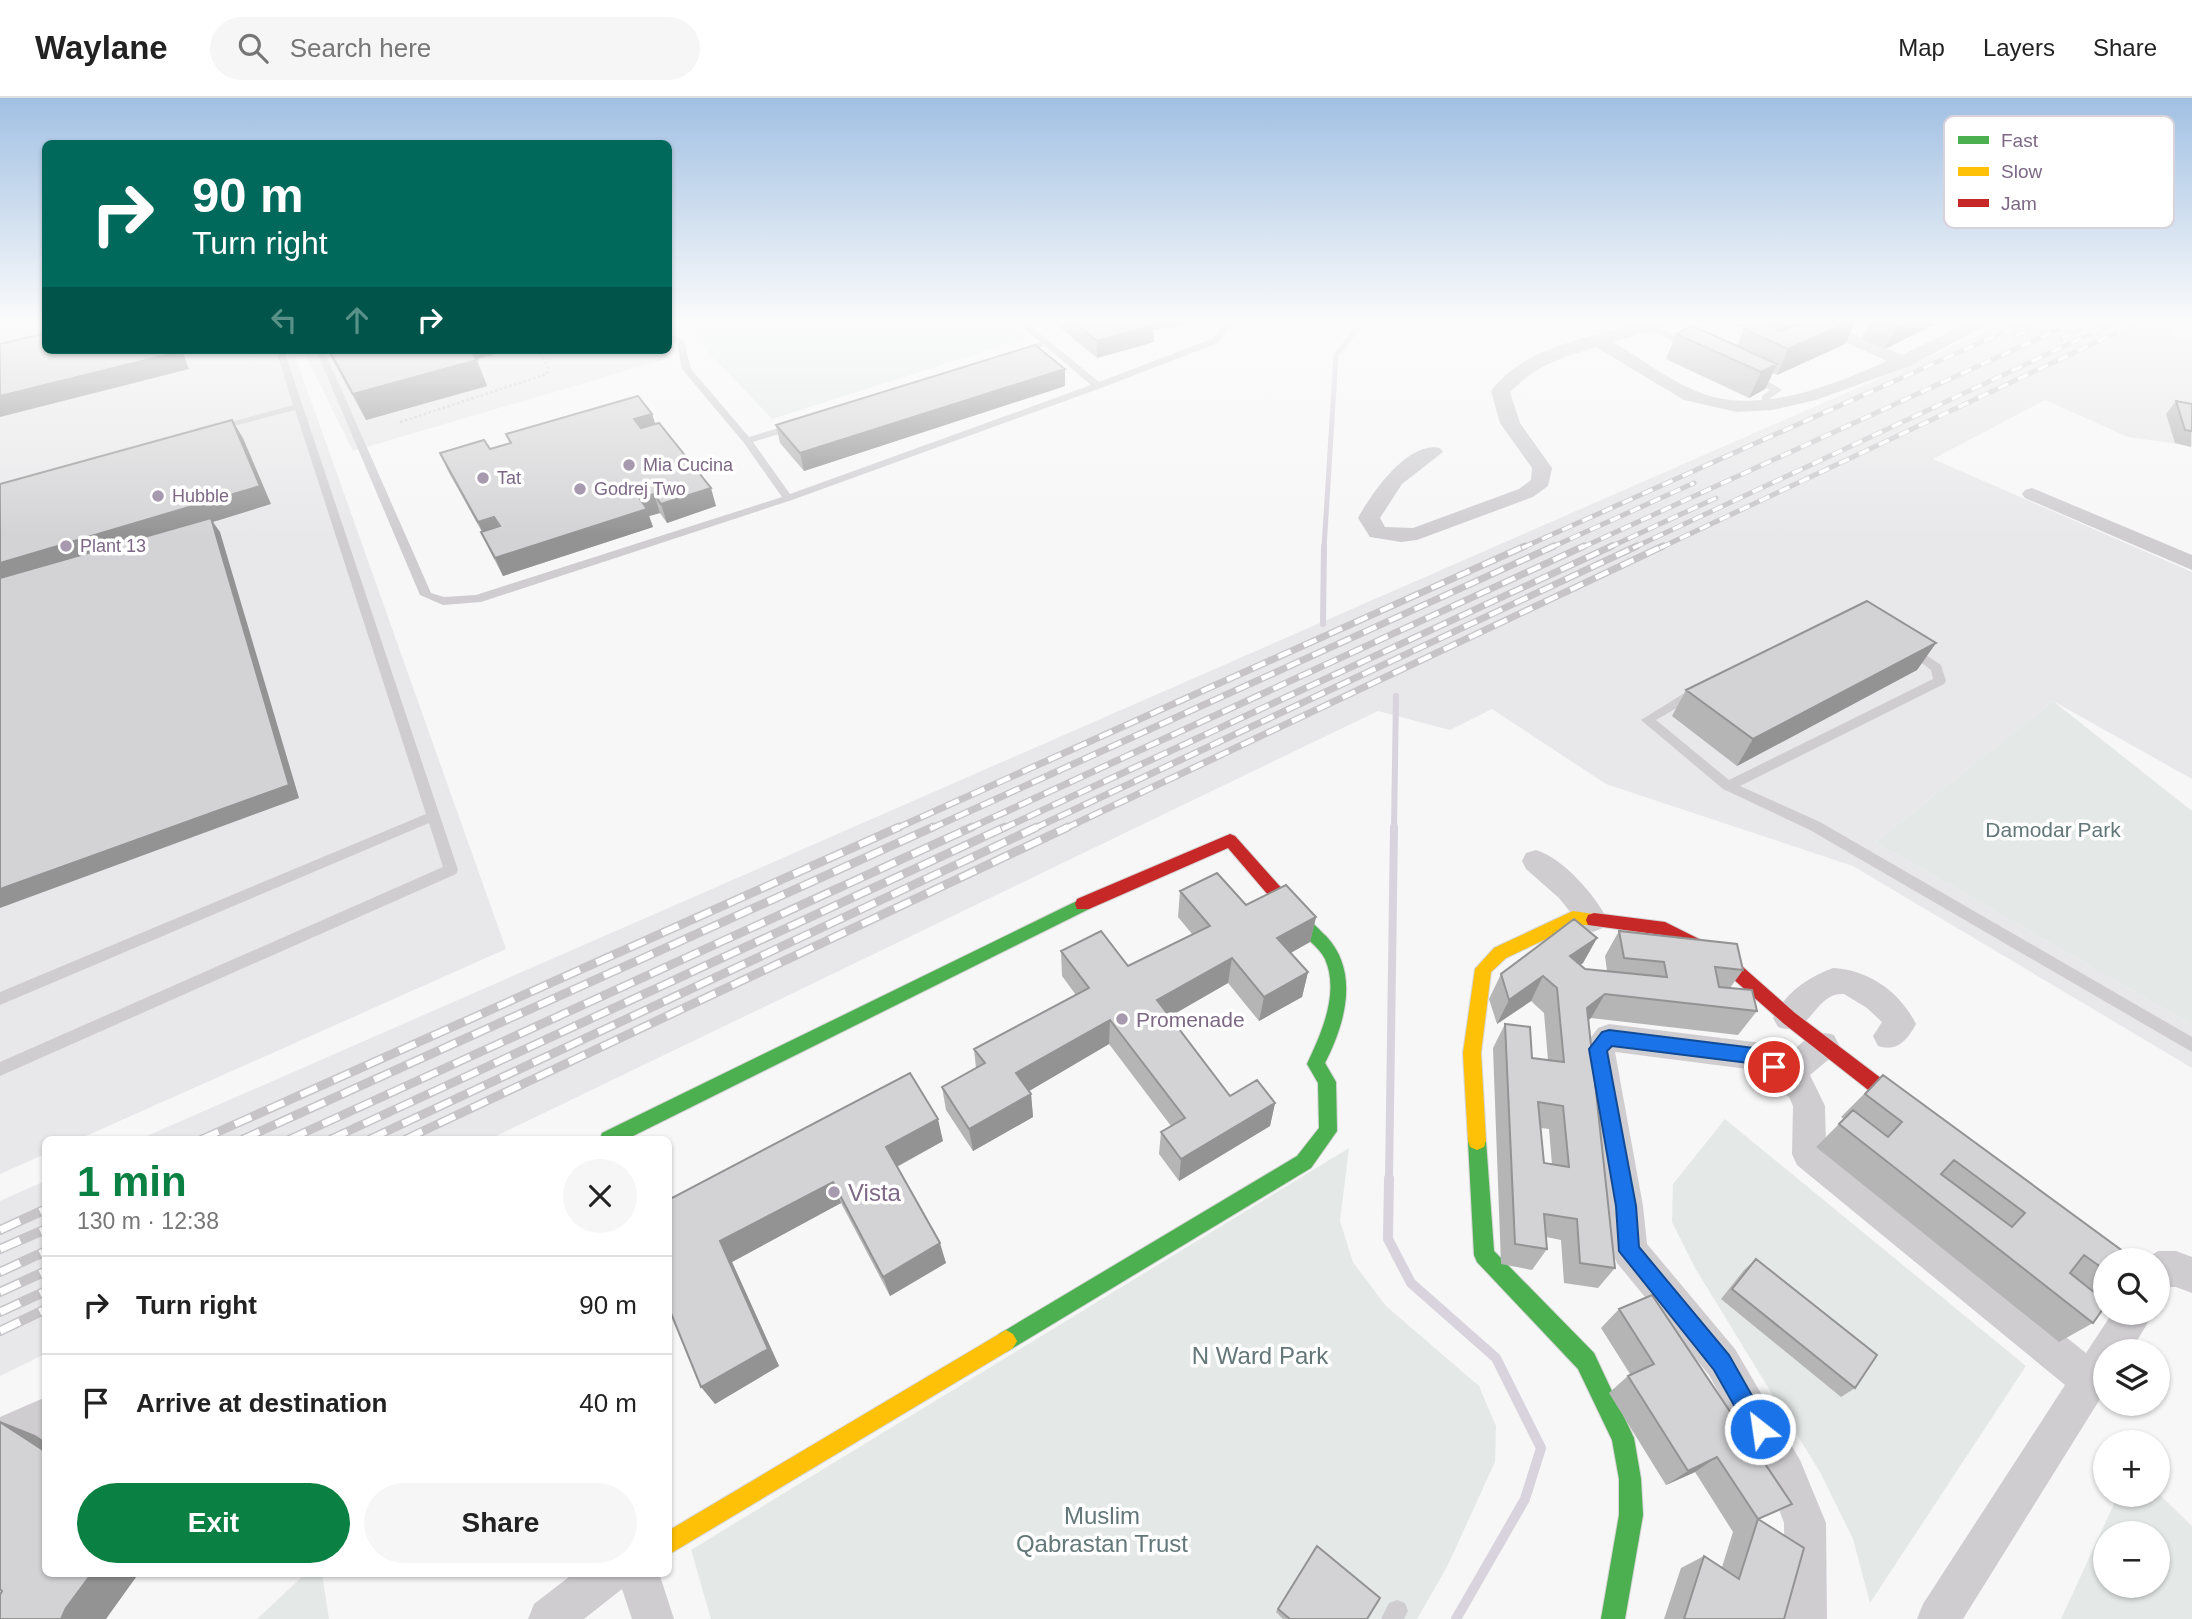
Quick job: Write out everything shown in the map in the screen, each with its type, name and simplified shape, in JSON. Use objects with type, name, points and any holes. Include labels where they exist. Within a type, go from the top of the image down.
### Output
[{"type":"street","points":[[1433,452],[1407,467],[1389,483],[1369,518],[1378,532],[1401,536],[1431,529],[1527,493],[1541,482],[1542,468],[1513,431],[1503,412],[1500,394]]},
{"type":"street","points":[[1686,394],[1735,407],[1756,407],[1818,394]]},
{"type":"street","points":[[2032,494],[2192,563]]},
{"type":"street","points":[[615,1136],[1072,909],[1230,840],[1333,958],[1337,991],[1331,1038],[1315,1064],[1327,1082],[1328,1131],[1304,1162],[672,1542]]},
{"type":"street","points":[[1536,861],[1569,890],[1593,920]]},
{"type":"street","points":[[1613,1619],[1631,1515],[1630,1479],[1623,1438],[1586,1361],[1484,1255],[1472,1054],[1483,969],[1500,953],[1542,930],[1573,918],[1665,929],[1721,958],[1788,1018],[1934,1130]]},
{"type":"street","points":[[1788,1018],[1825,982],[1840,980],[1862,988],[1896,1014],[1899,1024],[1889,1036]]},
{"type":"street","points":[[1806,1619],[1805,1523],[1786,1474],[1721,1362],[1630,1251],[1626,1206],[1598,1049],[1609,1038],[1762,1057],[1802,1088],[1809,1106],[1809,1154],[2093,1357]]},
{"type":"street","points":[[1787,1076],[1823,1045]]},
{"type":"street","points":[[1938,1619],[2093,1376]]},
{"type":"street","points":[[0,1438],[42,1418]]},
{"type":"street","points":[[549,1619],[604,1577]]},
{"type":"street","points":[[639,1577],[653,1619]]},
{"type":"lane","points":[[0,1069],[451,870],[295,394]]},
{"type":"lane","points":[[339,394],[426,595],[443,601],[477,599],[788,498],[1076,394]]},
{"type":"lane","points":[[708,394],[747,441],[788,498]]},
{"type":"lane","points":[[1765,398],[1771,394]]},
{"type":"lane","points":[[208,430],[299,406]]},
{"type":"lane","points":[[747,441],[809,422]]},
{"type":"lane","points":[[1728,786],[1940,681],[1937,668],[1927,658],[1892,638]]},
{"type":"lane","points":[[1707,685],[1647,720],[1728,786],[1815,825],[2192,1045]]},
{"type":"lane","points":[[0,999],[433,816]]},
{"type":"path","points":[[400,422],[486,394]]},
{"type":"shaded area","points":[[0,394],[309,394],[506,949],[86,1136],[42,1136],[42,1155],[0,1174]]},
{"type":"shaded area","points":[[325,394],[547,394],[353,451]]},
{"type":"shaded area","points":[[1844,394],[2192,394],[2192,446],[2128,437],[2045,400],[1933,459],[2192,572],[2192,779],[2053,701],[1875,842],[2192,1025],[2192,1068],[1853,866],[1606,784],[1492,709],[1450,730],[1378,711],[496,1136],[147,1136]]},
{"type":"shaded area","points":[[42,1182],[42,1355],[0,1376],[0,1201]]},
{"type":"green space","points":[[748,394],[851,394],[772,419]]},
{"type":"green space","name":"Damodar Park","points":[[2053,701],[2192,811],[2192,1025],[1875,842]]},
{"type":"green space","points":[[1725,1119],[2026,1366],[1870,1603],[1853,1539],[1821,1474],[1695,1268],[1672,1222],[1673,1184]]},
{"type":"green space","name":"N Ward Park","points":[[1349,1148],[1340,1221],[1353,1262],[1386,1306],[1479,1386],[1496,1426],[1495,1462],[1447,1567],[1417,1619],[711,1619],[691,1550]]},
{"type":"green space","points":[[2170,1505],[2192,1526],[2192,1619],[2061,1619],[2093,1549],[2093,1598],[2170,1598],[2170,1521],[2106,1521],[2112,1507],[2170,1507]]},
{"type":"green space","points":[[302,1577],[323,1577],[329,1619],[257,1619]]},
{"type":"building","points":[[876,394],[986,394],[800,453],[776,425]]},
{"type":"building","name":"Godrej Two","points":[[638,396],[652,414],[634,419],[641,428],[659,423],[711,488],[661,504],[654,494],[640,499],[647,509],[495,558],[481,532],[500,526],[494,517],[478,522],[440,453],[484,440],[490,449],[511,443],[506,434]]},
{"type":"building","points":[[2176,401],[2192,404],[2192,431],[2185,430]]},
{"type":"building","name":"Plant 13","points":[[232,420],[260,486],[0,563],[0,484]]},
{"type":"building","points":[[211,518],[289,785],[0,889],[0,578]]},
{"type":"building","points":[[1867,601],[1936,643],[1753,739],[1686,690]]},
{"type":"building","points":[[1217,873],[1246,905],[1286,885],[1316,917],[1277,938],[1308,972],[1264,997],[1232,958],[1157,1000],[1230,1096],[1257,1080],[1275,1103],[1181,1159],[1161,1132],[1185,1118],[1110,1020],[1016,1073],[1031,1094],[969,1129],[942,1087],[985,1063],[974,1049],[1089,988],[1061,951],[1101,931],[1128,966],[1210,926],[1180,891]]},
{"type":"building","points":[[1574,919],[1597,938],[1570,956],[1585,969],[1667,977],[1664,962],[1624,958],[1619,931],[1737,944],[1743,970],[1715,967],[1719,987],[1752,990],[1757,1011],[1605,994],[1587,1008],[1615,1268],[1580,1263],[1577,1219],[1544,1214],[1547,1249],[1515,1244],[1505,1024],[1530,1027],[1532,1058],[1564,1062],[1557,988],[1543,976],[1509,1000],[1501,974]],"holes":[[[1538,1102],[1563,1106],[1569,1167],[1544,1163]]]},
{"type":"building","points":[[910,1073],[938,1119],[886,1147],[940,1243],[883,1277],[833,1182],[720,1241],[768,1349],[701,1387],[672,1316],[672,1198]]},
{"type":"building","points":[[1883,1075],[2119,1248],[2093,1248],[2093,1261],[2084,1255],[2070,1273],[2093,1291],[2093,1323],[1839,1124],[1853,1110],[1888,1137],[1902,1122],[1865,1094]],"holes":[[[1954,1160],[2025,1213],[2012,1227],[1941,1174]]]},
{"type":"building","points":[[1756,1259],[1877,1355],[1855,1388],[1732,1289]]},
{"type":"building","points":[[1652,1295],[1792,1504],[1758,1519],[1717,1457],[1688,1471],[1628,1376],[1654,1364],[1619,1309]]},
{"type":"building","points":[[0,1422],[42,1449],[42,1577],[89,1577],[61,1619],[0,1619]]},
{"type":"building","points":[[1758,1519],[1804,1548],[1784,1619],[1684,1619],[1704,1556],[1739,1579]]},
{"type":"building","points":[[1317,1546],[1380,1598],[1367,1619],[1290,1619],[1278,1609]]},
{"type":"waterway","points":[[1324,548],[1334,394]]},
{"type":"waterway","points":[[1323,624],[1324,546]]},
{"type":"waterway","points":[[1394,829],[1396,696]]},
{"type":"waterway","points":[[1389,1180],[1394,827]]},
{"type":"waterway","points":[[1389,1178],[1388,1239],[1411,1283],[1496,1358],[1541,1448],[1525,1499],[1456,1619]]},
{"type":"railway","points":[[1522,548],[1866,394]]},
{"type":"railway","points":[[1581,548],[1917,394]]},
{"type":"railway","points":[[1633,548],[1962,394]]},
{"type":"railway","points":[[1660,548],[1987,394]]},
{"type":"railway","points":[[1550,548],[1694,483]]},
{"type":"railway","points":[[1608,548],[1716,498]]},
{"type":"railway","points":[[895,829],[1525,546]]},
{"type":"railway","points":[[930,829],[1554,546]]},
{"type":"railway","points":[[968,829],[1584,546]]},
{"type":"railway","points":[[1002,829],[1612,546]]},
{"type":"railway","points":[[1033,829],[1637,546]]},
{"type":"railway","points":[[1064,829],[1663,546]]},
{"type":"railway","points":[[209,1136],[899,827]]},
{"type":"railway","points":[[250,1136],[933,827]]},
{"type":"railway","points":[[297,1136],[972,827]]},
{"type":"railway","points":[[337,1136],[1005,827]]},
{"type":"railway","points":[[376,1136],[1037,827]]},
{"type":"railway","points":[[412,1136],[1068,827]]},
{"type":"railway","points":[[0,1230],[42,1211]]},
{"type":"railway","points":[[0,1249],[42,1231]]},
{"type":"railway","points":[[0,1272],[42,1253]]},
{"type":"railway","points":[[0,1292],[42,1273]]},
{"type":"railway","points":[[0,1312],[42,1293]]},
{"type":"railway","points":[[0,1331],[42,1311]]},
{"type":"traffic: fast","points":[[615,1136],[1083,904]]},
{"type":"traffic: fast","points":[[1006,1341],[1304,1162],[1328,1131],[1327,1082],[1316,1064],[1332,1027],[1338,999],[1337,972],[1328,950],[1305,926]]},
{"type":"traffic: fast","points":[[1477,1141],[1484,1255],[1586,1361],[1623,1438],[1630,1479],[1631,1515],[1613,1619]]},
{"type":"traffic: slow","points":[[1477,1141],[1472,1053],[1483,969],[1500,953],[1573,918],[1594,920]]},
{"type":"traffic: slow","points":[[672,1542],[1006,1341]]},
{"type":"traffic: jam","points":[[1083,904],[1230,840],[1305,926]]},
{"type":"traffic: jam","points":[[1594,920],[1665,929],[1721,958],[1789,1018],[1916,1116]]},
{"type":"place","name":"Mia Cucina","points":[[629,465]]},
{"type":"place","name":"Tat","points":[[483,478]]},
{"type":"place","name":"Godrej Two","points":[[580,489]]},
{"type":"place","name":"Hubble","points":[[158,496]]},
{"type":"place","name":"Plant 13","points":[[66,546]]},
{"type":"place","name":"Promenade","points":[[1122,1019]]},
{"type":"place","name":"Vista","points":[[834,1192]]},
{"type":"route","points":[[1760,1429],[1721,1362],[1649,1278],[1630,1251],[1626,1206],[1598,1049],[1609,1038],[1762,1057],[1774,1067]]},
{"type":"park label","name":"Muslim Qabrastan Trust","points":[[1102,1529]]}]
